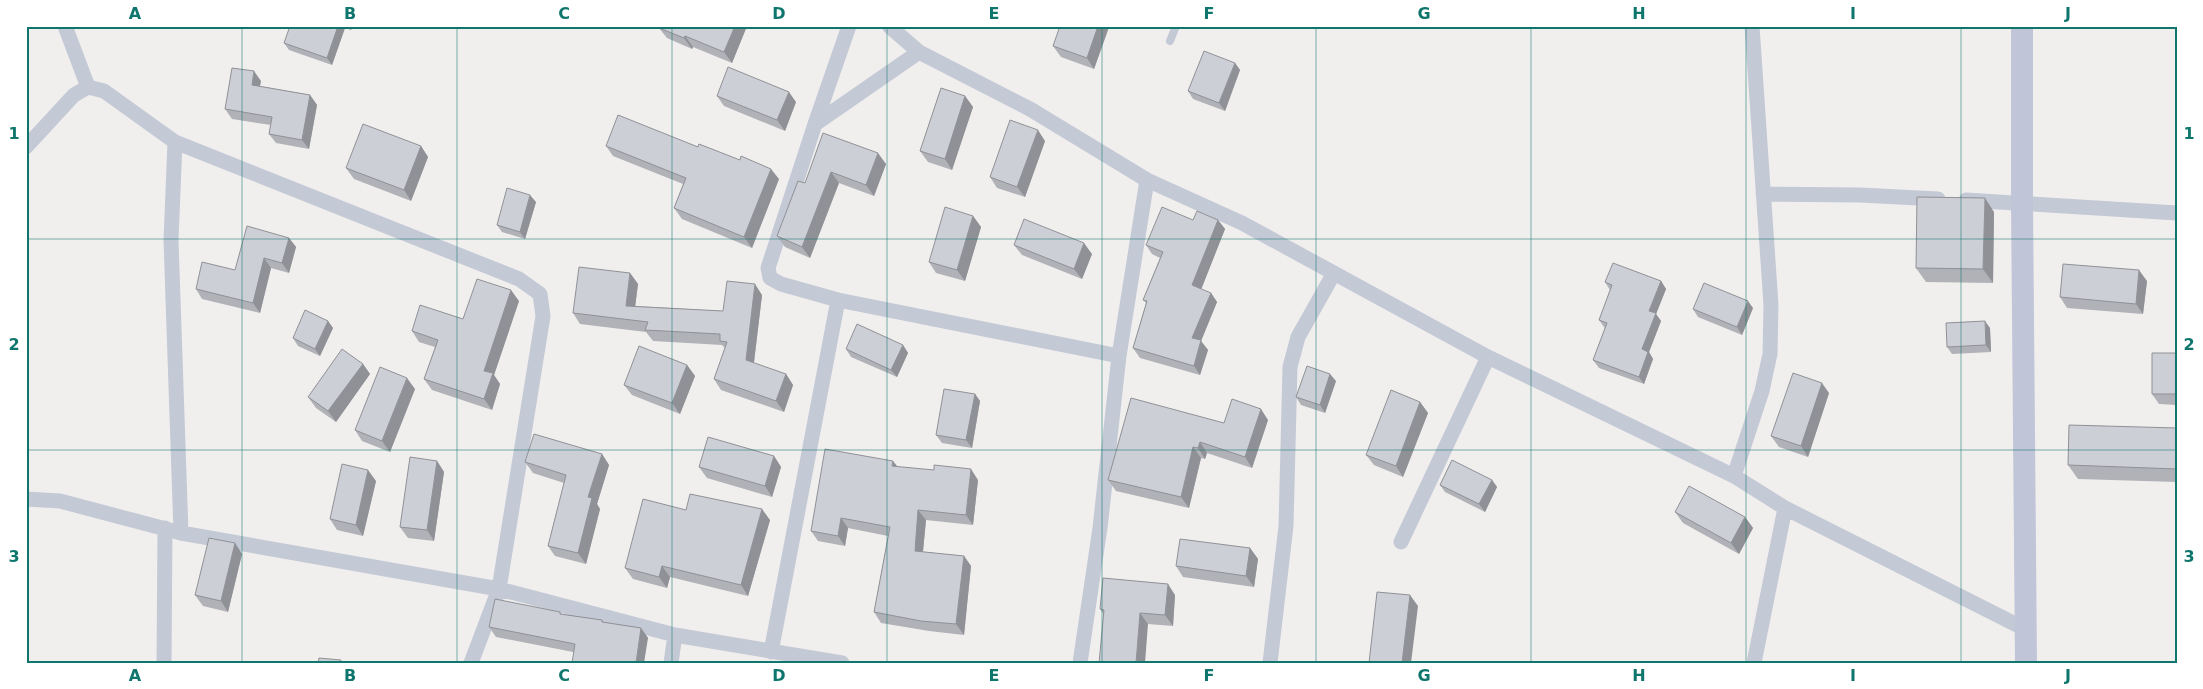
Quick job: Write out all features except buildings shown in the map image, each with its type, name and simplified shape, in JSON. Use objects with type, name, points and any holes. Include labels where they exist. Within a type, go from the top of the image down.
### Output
[{"type":"street","points":[[65,26],[88,87]]},
{"type":"street","points":[[849,26],[768,268],[770,278],[781,284],[838,300],[1120,356]]},
{"type":"street","points":[[889,26],[919,52],[1030,110],[1147,180],[1242,222],[1488,357],[1734,476],[1785,508],[2025,629]]},
{"type":"street","points":[[1734,476],[1762,391],[1770,354],[1771,305],[1752,26]]},
{"type":"street","points":[[2022,26],[2026,663]]},
{"type":"street","points":[[815,124],[919,52]]},
{"type":"street","points":[[26,147],[74,95],[88,87],[104,91],[175,142],[519,279],[540,294],[543,316],[499,590],[472,663]]},
{"type":"street","points":[[175,142],[171,240],[181,533]]},
{"type":"street","points":[[1080,663],[1100,528],[1120,356],[1147,180]]},
{"type":"street","points":[[1763,194],[1860,195],[2177,213]]},
{"type":"street","points":[[1270,663],[1286,526],[1290,368],[1298,336],[1334,273]]},
{"type":"street","points":[[771,652],[838,300]]},
{"type":"street","points":[[1401,542],[1488,357]]},
{"type":"street","points":[[26,500],[60,501],[181,533],[499,590],[674,635],[842,663]]},
{"type":"street","points":[[1754,663],[1785,508]]},
{"type":"street","points":[[164,663],[165,528]]},
{"type":"street","points":[[671,663],[674,635]]},
{"type":"lane","points":[[1170,41],[1176,26]]}]
